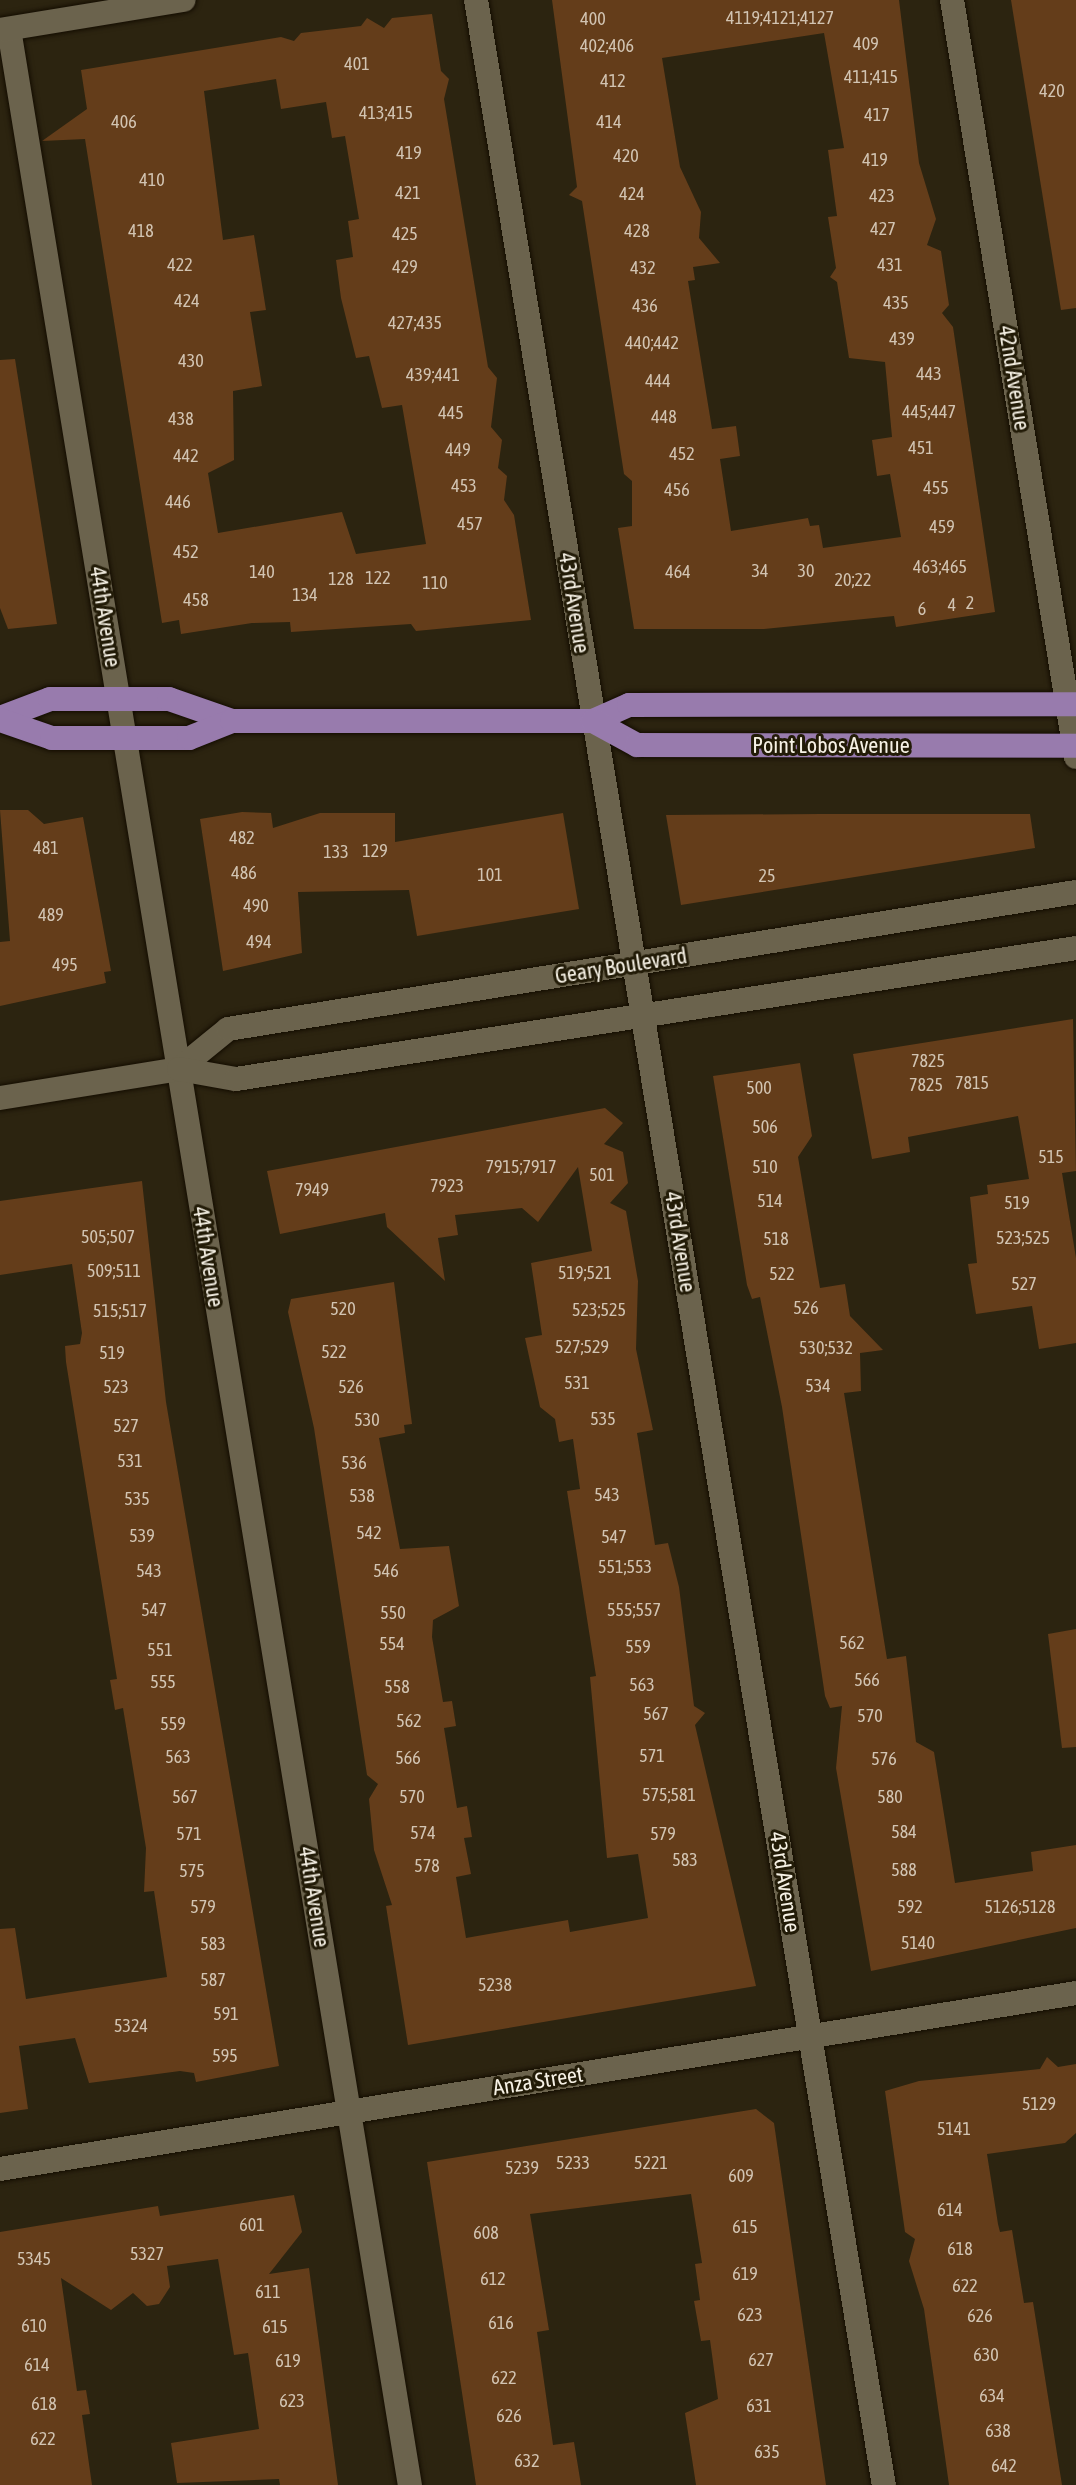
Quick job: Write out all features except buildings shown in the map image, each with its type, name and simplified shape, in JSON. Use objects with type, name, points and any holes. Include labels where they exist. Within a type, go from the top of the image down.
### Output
[{"type":"main road","name":"Point Lobos Avenue","points":[[0,719],[50,699],[187,699],[232,721]]},
{"type":"main road","name":"Point Lobos Avenue","points":[[0,719],[52,738],[189,738],[232,721],[593,721],[629,705],[1072,704]]},
{"type":"main road","name":"Point Lobos Avenue","points":[[593,721],[637,745],[1075,750]]},
{"type":"street","points":[[4,30],[184,0]]},
{"type":"street","name":"43rd Avenue","points":[[476,0],[884,2485]]},
{"type":"street","name":"42nd Avenue","points":[[952,0],[1072,704],[1075,750]]},
{"type":"street","name":"44th Avenue","points":[[4,30],[119,699],[410,2485]]},
{"type":"street","name":"Geary Boulevard","points":[[179,1069],[228,1029],[1076,892]]},
{"type":"street","points":[[0,1098],[179,1069],[236,1079],[643,1019],[1076,948]]},
{"type":"street","name":"Anza Street","points":[[0,2169],[1076,1993]]}]
